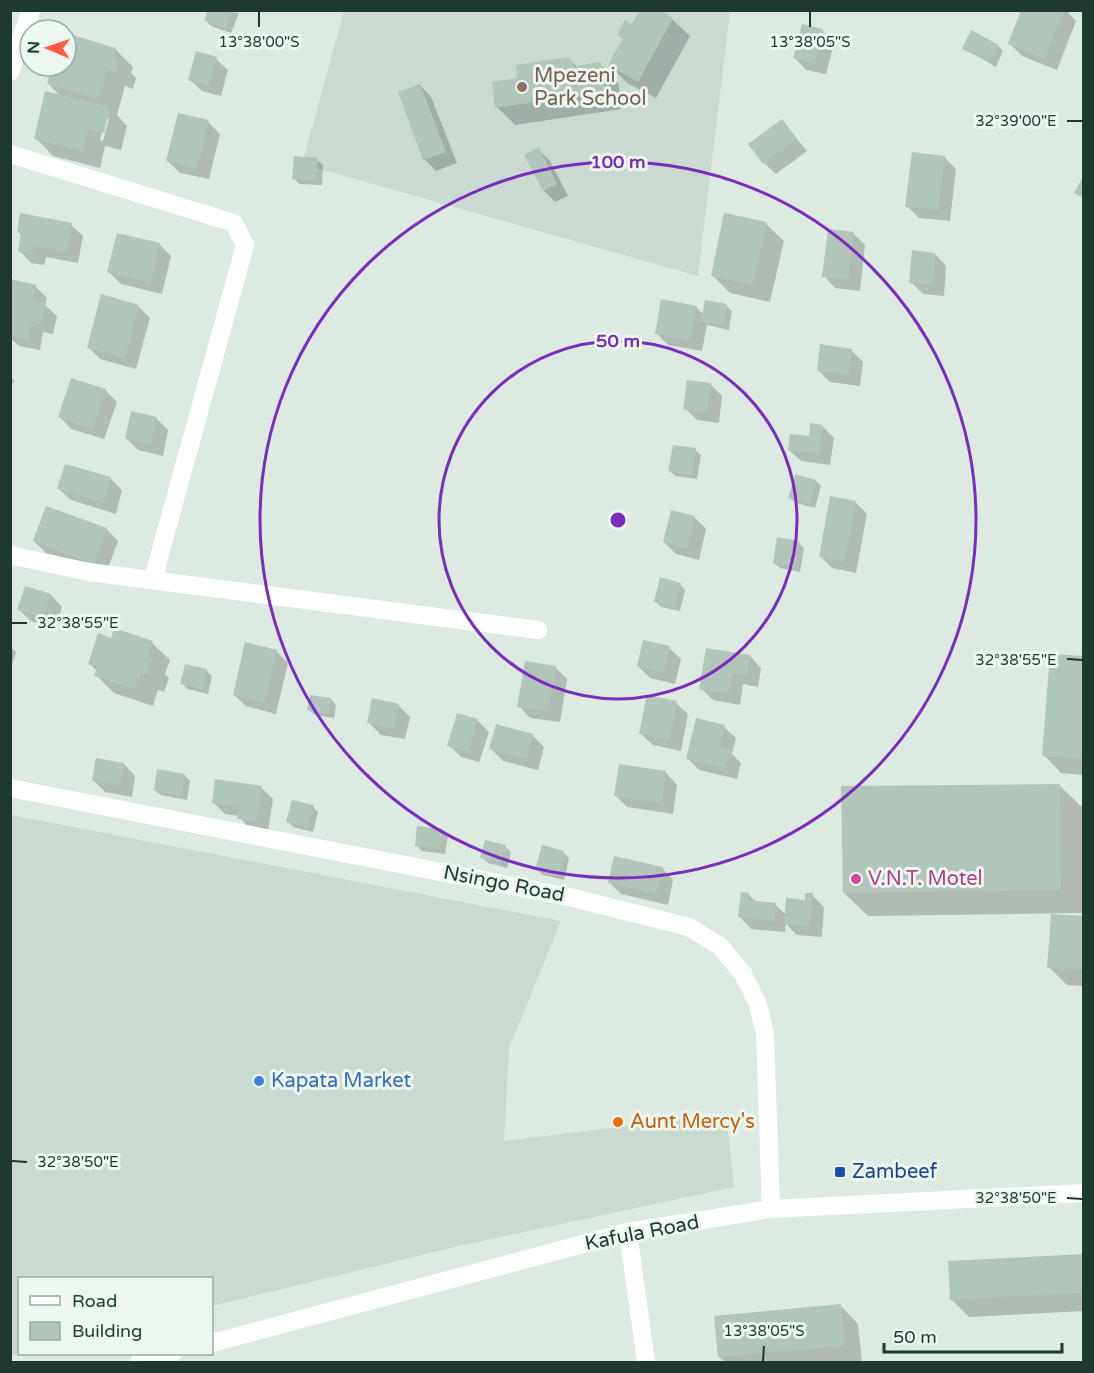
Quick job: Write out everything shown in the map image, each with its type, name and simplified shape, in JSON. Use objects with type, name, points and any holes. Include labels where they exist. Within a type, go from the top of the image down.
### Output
[{"type":"street","points":[[10,72],[31,10]]},
{"type":"street","points":[[10,154],[234,223],[245,245],[153,579]]},
{"type":"street","points":[[10,555],[89,573],[153,579],[537,630]]},
{"type":"street","name":"Nsingo Road","points":[[10,788],[569,897],[689,927],[720,946],[743,974],[758,1004],[765,1034],[771,1209]]},
{"type":"street","name":"Kafula Road","points":[[213,1343],[628,1233],[771,1209],[1083,1193]]},
{"type":"street","points":[[628,1233],[646,1362]]},
{"type":"street","points":[[139,1362],[165,1355]]},
{"type":"shaded area","name":"Mpezeni Park School","points":[[344,11],[730,11],[698,276],[302,164]]},
{"type":"shaded area","name":"Kapata Market","points":[[11,815],[561,921],[509,1048],[504,1141],[726,1114],[734,1187],[459,1246],[213,1306],[213,1277],[18,1277],[18,1353],[11,1356]]},
{"type":"building","points":[[208,10],[232,10],[226,29],[204,21]]},
{"type":"building","points":[[640,10],[660,10],[673,18],[638,82],[608,65],[623,38],[617,35],[625,20],[632,24]]},
{"type":"building","points":[[1021,10],[1064,10],[1045,59],[1008,44]]},
{"type":"building","points":[[802,24],[823,29],[815,64],[793,58]]},
{"type":"building","points":[[971,30],[999,45],[990,62],[962,49]]},
{"type":"building","points":[[78,37],[116,48],[113,57],[119,59],[116,72],[107,70],[99,99],[47,84],[49,78],[78,78]]},
{"type":"building","points":[[196,51],[217,57],[209,86],[188,80]]},
{"type":"building","points":[[569,57],[574,66],[601,62],[605,92],[495,108],[492,82],[517,78],[516,65]]},
{"type":"building","points":[[420,84],[446,152],[423,160],[398,92]]},
{"type":"building","points":[[45,91],[110,107],[104,133],[88,129],[83,151],[34,139]]},
{"type":"building","points":[[178,113],[209,120],[197,169],[166,161]]},
{"type":"building","points":[[782,119],[797,139],[763,164],[748,144]]},
{"type":"building","points":[[539,147],[557,184],[543,191],[524,155]]},
{"type":"building","points":[[912,152],[945,156],[938,210],[905,207]]},
{"type":"building","points":[[294,156],[318,158],[317,181],[292,179]]},
{"type":"building","points":[[1084,175],[1084,198],[1074,193]]},
{"type":"building","points":[[20,213],[72,223],[67,252],[34,246],[32,254],[18,252],[21,233],[17,232]]},
{"type":"building","points":[[724,213],[767,222],[753,285],[711,276]]},
{"type":"building","points":[[828,229],[854,232],[848,280],[822,277]]},
{"type":"building","points":[[117,233],[160,243],[151,283],[107,272]]},
{"type":"building","points":[[912,250],[935,253],[933,285],[909,283]]},
{"type":"building","points":[[10,279],[36,285],[33,300],[46,303],[41,324],[32,321],[28,340],[10,336]]},
{"type":"building","points":[[101,294],[139,305],[125,358],[87,348]]},
{"type":"building","points":[[661,299],[697,306],[690,341],[655,334]]},
{"type":"building","points":[[705,300],[727,304],[724,325],[701,322]]},
{"type":"building","points":[[820,344],[852,349],[849,375],[817,371]]},
{"type":"building","points":[[71,378],[106,389],[93,429],[58,417]]},
{"type":"building","points":[[687,380],[711,383],[707,412],[683,409]]},
{"type":"building","points":[[131,411],[157,417],[151,445],[125,439]]},
{"type":"building","points":[[810,423],[823,425],[819,454],[788,450],[790,434],[809,436]]},
{"type":"building","points":[[673,445],[696,448],[692,475],[668,471]]},
{"type":"building","points":[[65,464],[111,477],[104,503],[57,489]]},
{"type":"building","points":[[795,474],[816,480],[810,504],[788,498]]},
{"type":"building","points":[[830,496],[856,501],[844,562],[819,557]]},
{"type":"building","points":[[46,506],[107,528],[94,564],[33,541]]},
{"type":"building","points":[[671,510],[695,516],[687,549],[663,542]]},
{"type":"building","points":[[777,537],[799,541],[795,567],[773,563]]},
{"type":"building","points":[[660,577],[681,583],[675,607],[654,602]]},
{"type":"building","points":[[25,586],[51,594],[44,618],[17,610]]},
{"type":"building","points":[[114,628],[153,641],[147,658],[152,659],[146,675],[141,673],[135,689],[94,676],[97,667],[88,664],[98,633],[111,638]]},
{"type":"building","points":[[643,640],[670,646],[664,673],[637,666]]},
{"type":"building","points":[[245,642],[277,650],[265,703],[233,695]]},
{"type":"building","points":[[706,648],[750,655],[747,676],[732,673],[728,694],[699,689]]},
{"type":"building","points":[[1050,654],[1084,656],[1084,759],[1042,756]]},
{"type":"building","points":[[525,661],[556,666],[548,711],[517,707]]},
{"type":"building","points":[[185,664],[207,669],[203,689],[180,684]]},
{"type":"building","points":[[310,695],[331,698],[329,714],[307,710]]},
{"type":"building","points":[[647,695],[677,701],[669,740],[639,734]]},
{"type":"building","points":[[372,698],[399,704],[394,729],[367,723]]},
{"type":"building","points":[[457,713],[478,719],[468,752],[447,746]]},
{"type":"building","points":[[696,718],[725,725],[720,747],[730,750],[725,768],[686,759]]},
{"type":"building","points":[[496,724],[533,734],[527,759],[489,749]]},
{"type":"building","points":[[96,758],[124,763],[120,786],[92,781]]},
{"type":"building","points":[[619,764],[666,771],[662,803],[614,796]]},
{"type":"building","points":[[157,769],[185,774],[182,796],[154,790]]},
{"type":"building","points":[[215,779],[262,786],[257,821],[237,819],[238,806],[212,803]]},
{"type":"building","points":[[1060,784],[1061,890],[843,893],[841,786]]},
{"type":"building","points":[[292,800],[314,805],[308,828],[286,822]]},
{"type":"building","points":[[417,826],[443,829],[440,849],[415,846]]},
{"type":"building","points":[[485,840],[506,845],[502,863],[480,858]]},
{"type":"building","points":[[542,845],[564,851],[558,876],[535,870]]},
{"type":"building","points":[[614,856],[663,867],[656,894],[608,883]]},
{"type":"building","points":[[741,892],[749,893],[748,900],[776,903],[774,921],[738,917]]},
{"type":"building","points":[[805,893],[813,893],[810,926],[784,924],[786,898],[805,900]]},
{"type":"building","points":[[1051,914],[1084,916],[1084,970],[1047,968]]},
{"type":"building","points":[[1084,1254],[1084,1293],[950,1300],[948,1261]]},
{"type":"building","points":[[841,1304],[845,1346],[718,1357],[714,1316]]},
{"type":"place","name":"Mpezeni Park School","points":[[522,87]]},
{"type":"place","name":"V.N.T. Motel","points":[[856,879]]},
{"type":"place","name":"Kapata Market","points":[[259,1081]]},
{"type":"place","name":"Aunt Mercy's","points":[[618,1122]]},
{"type":"place","name":"Zambeef","points":[[840,1172]]}]
